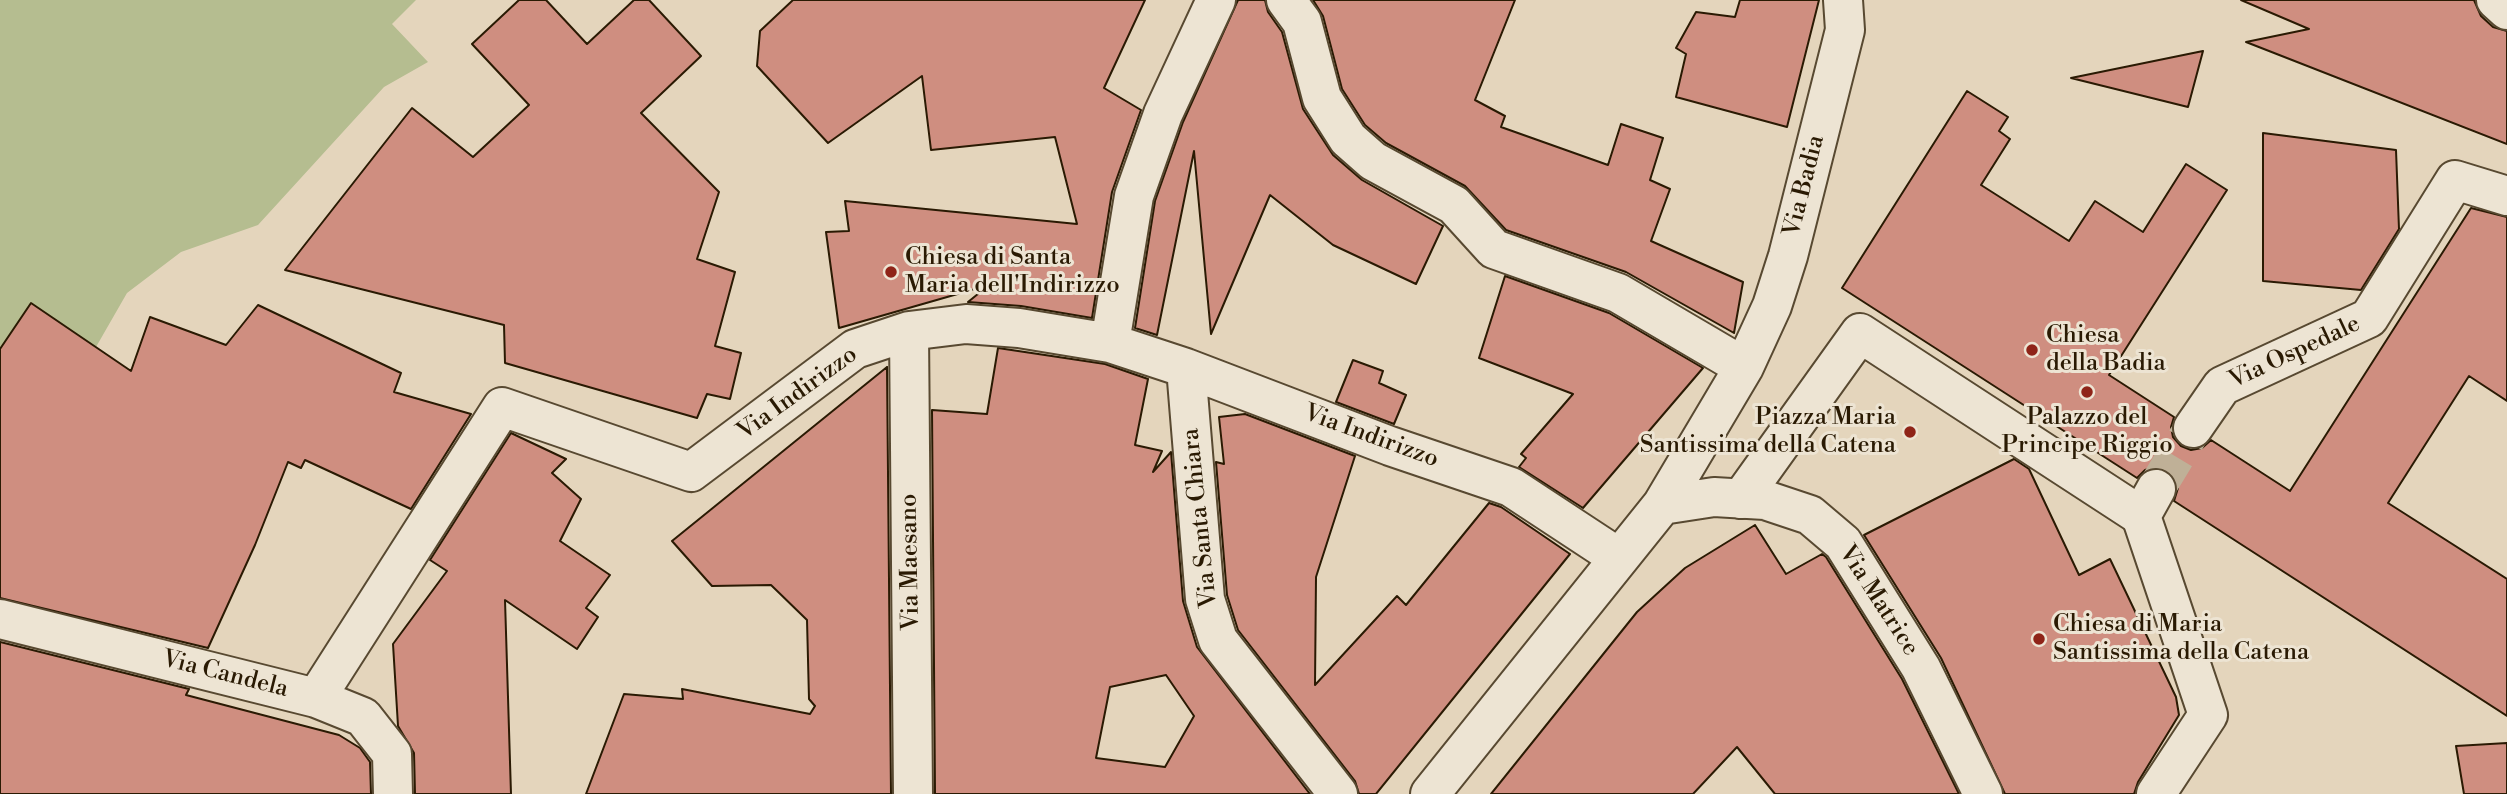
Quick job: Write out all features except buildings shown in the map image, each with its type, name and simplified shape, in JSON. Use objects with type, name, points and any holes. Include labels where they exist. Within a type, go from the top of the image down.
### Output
[{"type":"street","points":[[1110,343],[1134,196],[1163,114],[1216,0]]},
{"type":"street","points":[[1286,0],[1301,22],[1322,98],[1348,139],[1373,162],[1454,205],[1494,249],[1618,293],[1744,367],[1661,505],[1430,794]]},
{"type":"street","name":"Via Badia","points":[[1744,367],[1772,306],[1788,256],[1845,30],[1843,0]]},
{"type":"street","points":[[2496,0],[2507,10]]},
{"type":"street","name":"Via Ospedale","points":[[2193,428],[2222,386],[2369,318],[2455,180],[2507,197]]},
{"type":"street","name":"Via Indirizzo","points":[[316,698],[502,407],[691,471],[855,349],[909,331],[966,324],[1110,343],[1186,368],[1390,446],[1511,487],[1619,558]]},
{"type":"street","name":"Via Maesano","points":[[909,331],[913,794]]},
{"type":"street","points":[[1741,499],[1860,333],[2148,502],[2208,715],[2156,794]]},
{"type":"street","name":"Via Santa Chiara","points":[[1186,368],[1205,600],[1218,640],[1338,794]]},
{"type":"street","name":"Via Matrice","points":[[1661,505],[1714,497],[1765,500],[1810,515],[1843,543],[1921,668],[1983,794]]},
{"type":"street","name":"Via Candela","points":[[0,619],[316,698],[363,718],[392,754],[393,794]]},
{"type":"green space","points":[[0,0],[416,0],[392,24],[428,62],[384,87],[258,225],[181,252],[127,293],[96,347],[31,303],[0,349]]},
{"type":"tunnel","points":[[2156,489],[2193,428]]},
{"type":"place","name":"Chiesa di Santa Maria dell'Indirizzo","points":[[891,272]]},
{"type":"place","name":"Chiesa della Badia","points":[[2032,350]]},
{"type":"place","name":"Palazzo del Principe Riggio","points":[[2087,392]]},
{"type":"place","name":"Piazza Maria Santissima della Catena","points":[[1910,432]]},
{"type":"place","name":"Chiesa di Maria Santissima della Catena","points":[[2039,639]]}]
